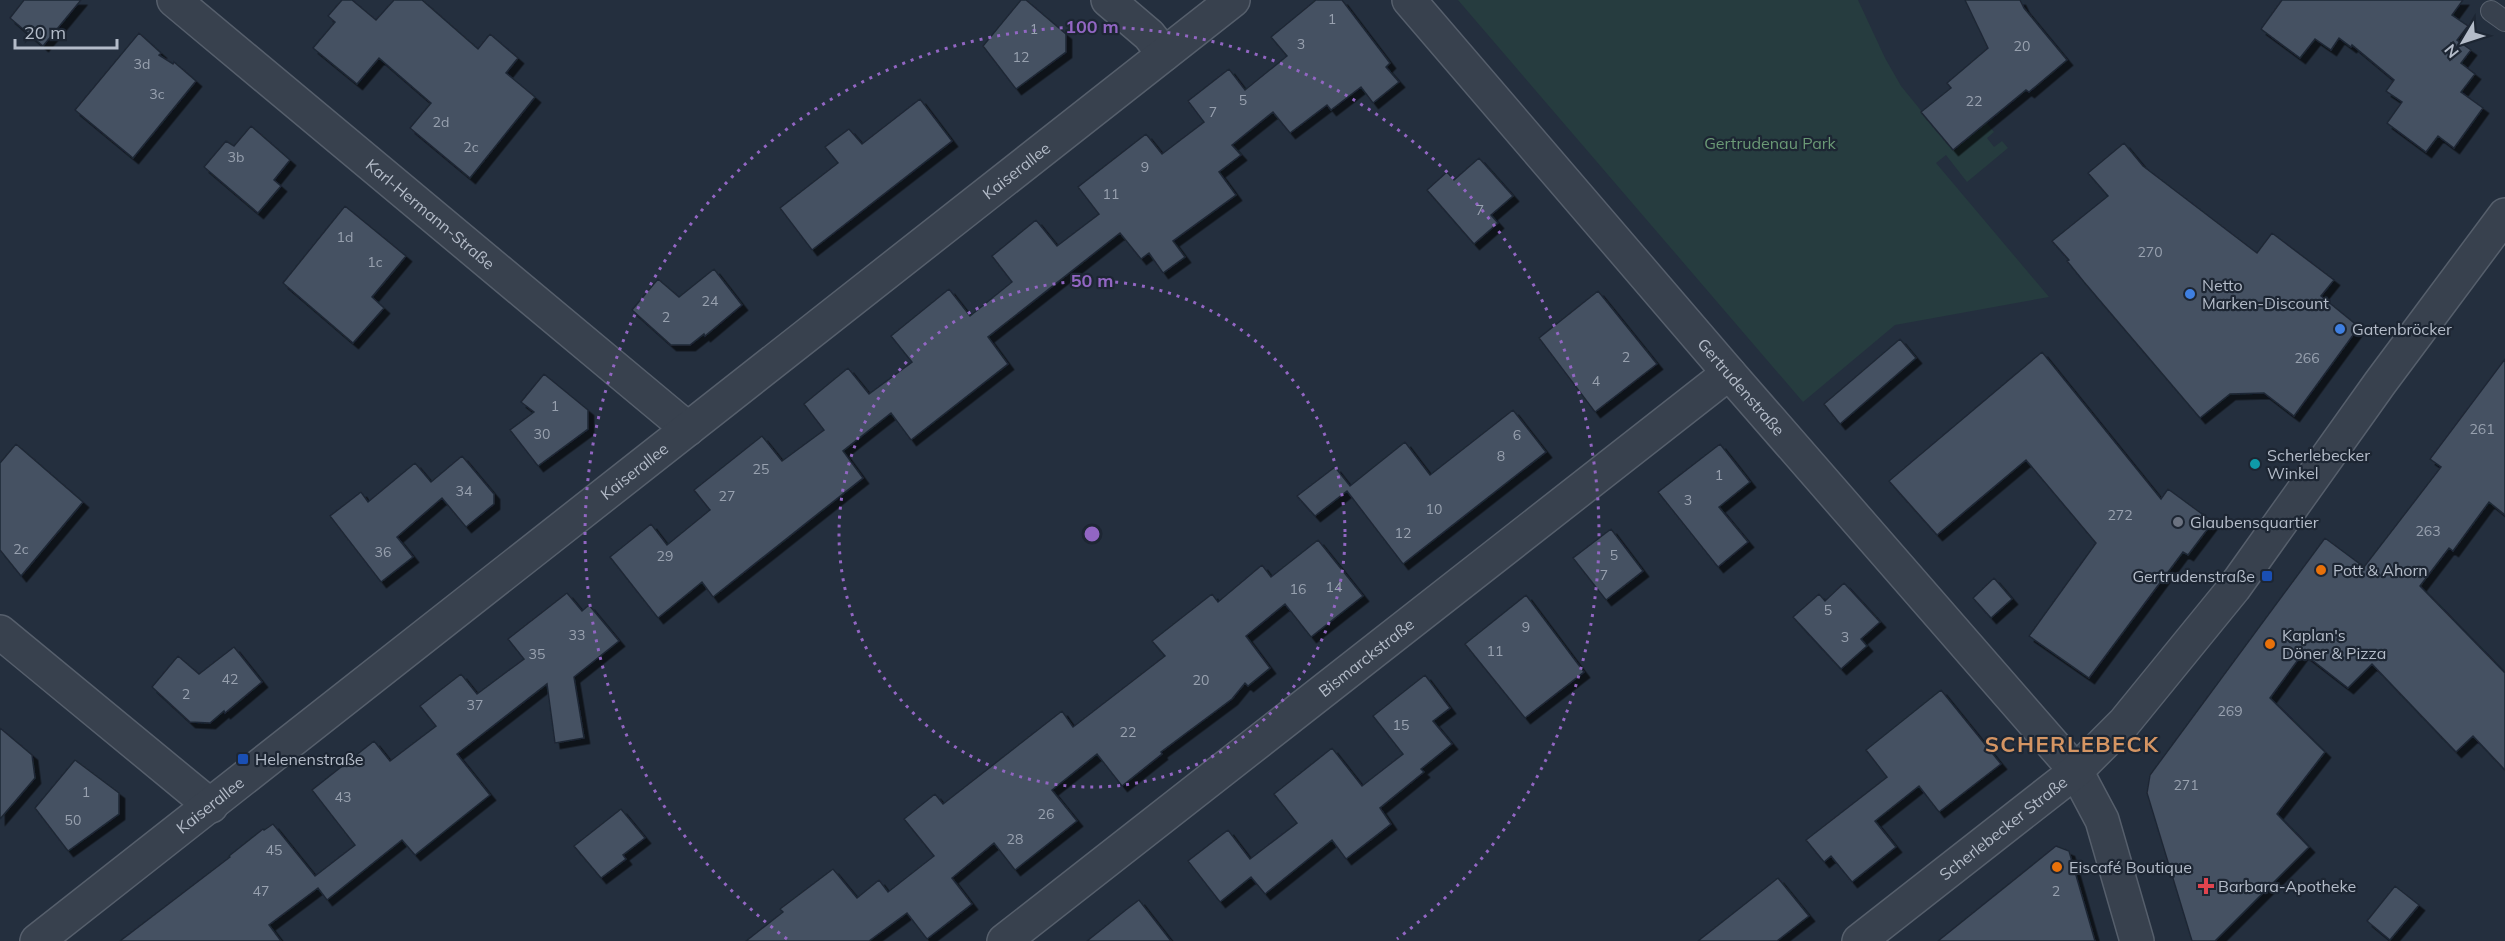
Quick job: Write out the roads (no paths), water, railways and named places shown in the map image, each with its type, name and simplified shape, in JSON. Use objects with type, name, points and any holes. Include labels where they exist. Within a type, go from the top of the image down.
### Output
[{"type":"street","name":"Karl-Hermann-Straße","points":[[174,0],[688,429]]},
{"type":"street","points":[[1108,0],[1149,35],[1164,54]]},
{"type":"street","name":"Kaiserallee","points":[[37,941],[1233,0]]},
{"type":"street","name":"Gertrudenstraße","points":[[1409,0],[1729,373],[2076,771],[2102,820],[2137,941]]},
{"type":"street","name":"Scherlebecker Straße","points":[[1860,941],[2076,771],[2124,723],[2234,588],[2380,383],[2505,215]]},
{"type":"street","name":"Bismarckstraße","points":[[1004,941],[1729,373]]},
{"type":"street","points":[[0,632],[211,806]]},
{"type":"place","name":"Netto Marken-Discount","points":[[2190,294]]},
{"type":"place","name":"Gatenbröcker","points":[[2340,329]]},
{"type":"place","name":"Scherlebecker Winkel","points":[[2255,464]]},
{"type":"place","name":"Glaubensquartier","points":[[2178,522]]},
{"type":"place","name":"Pott & Ahorn","points":[[2321,570]]},
{"type":"place","name":"Gertrudenstraße","points":[[2267,576]]},
{"type":"place","name":"Kaplan's Döner & Pizza","points":[[2270,644]]},
{"type":"place","name":"Helenenstraße","points":[[243,759]]},
{"type":"place","name":"Eiscafé Boutique","points":[[2057,867]]},
{"type":"place","name":"Barbara-Apotheke","points":[[2206,886]]},
{"type":"district","name":"SCHERLEBECK","points":[[2072,744]]},
{"type":"park label","name":"Gertrudenau Park","points":[[1770,143]]}]
